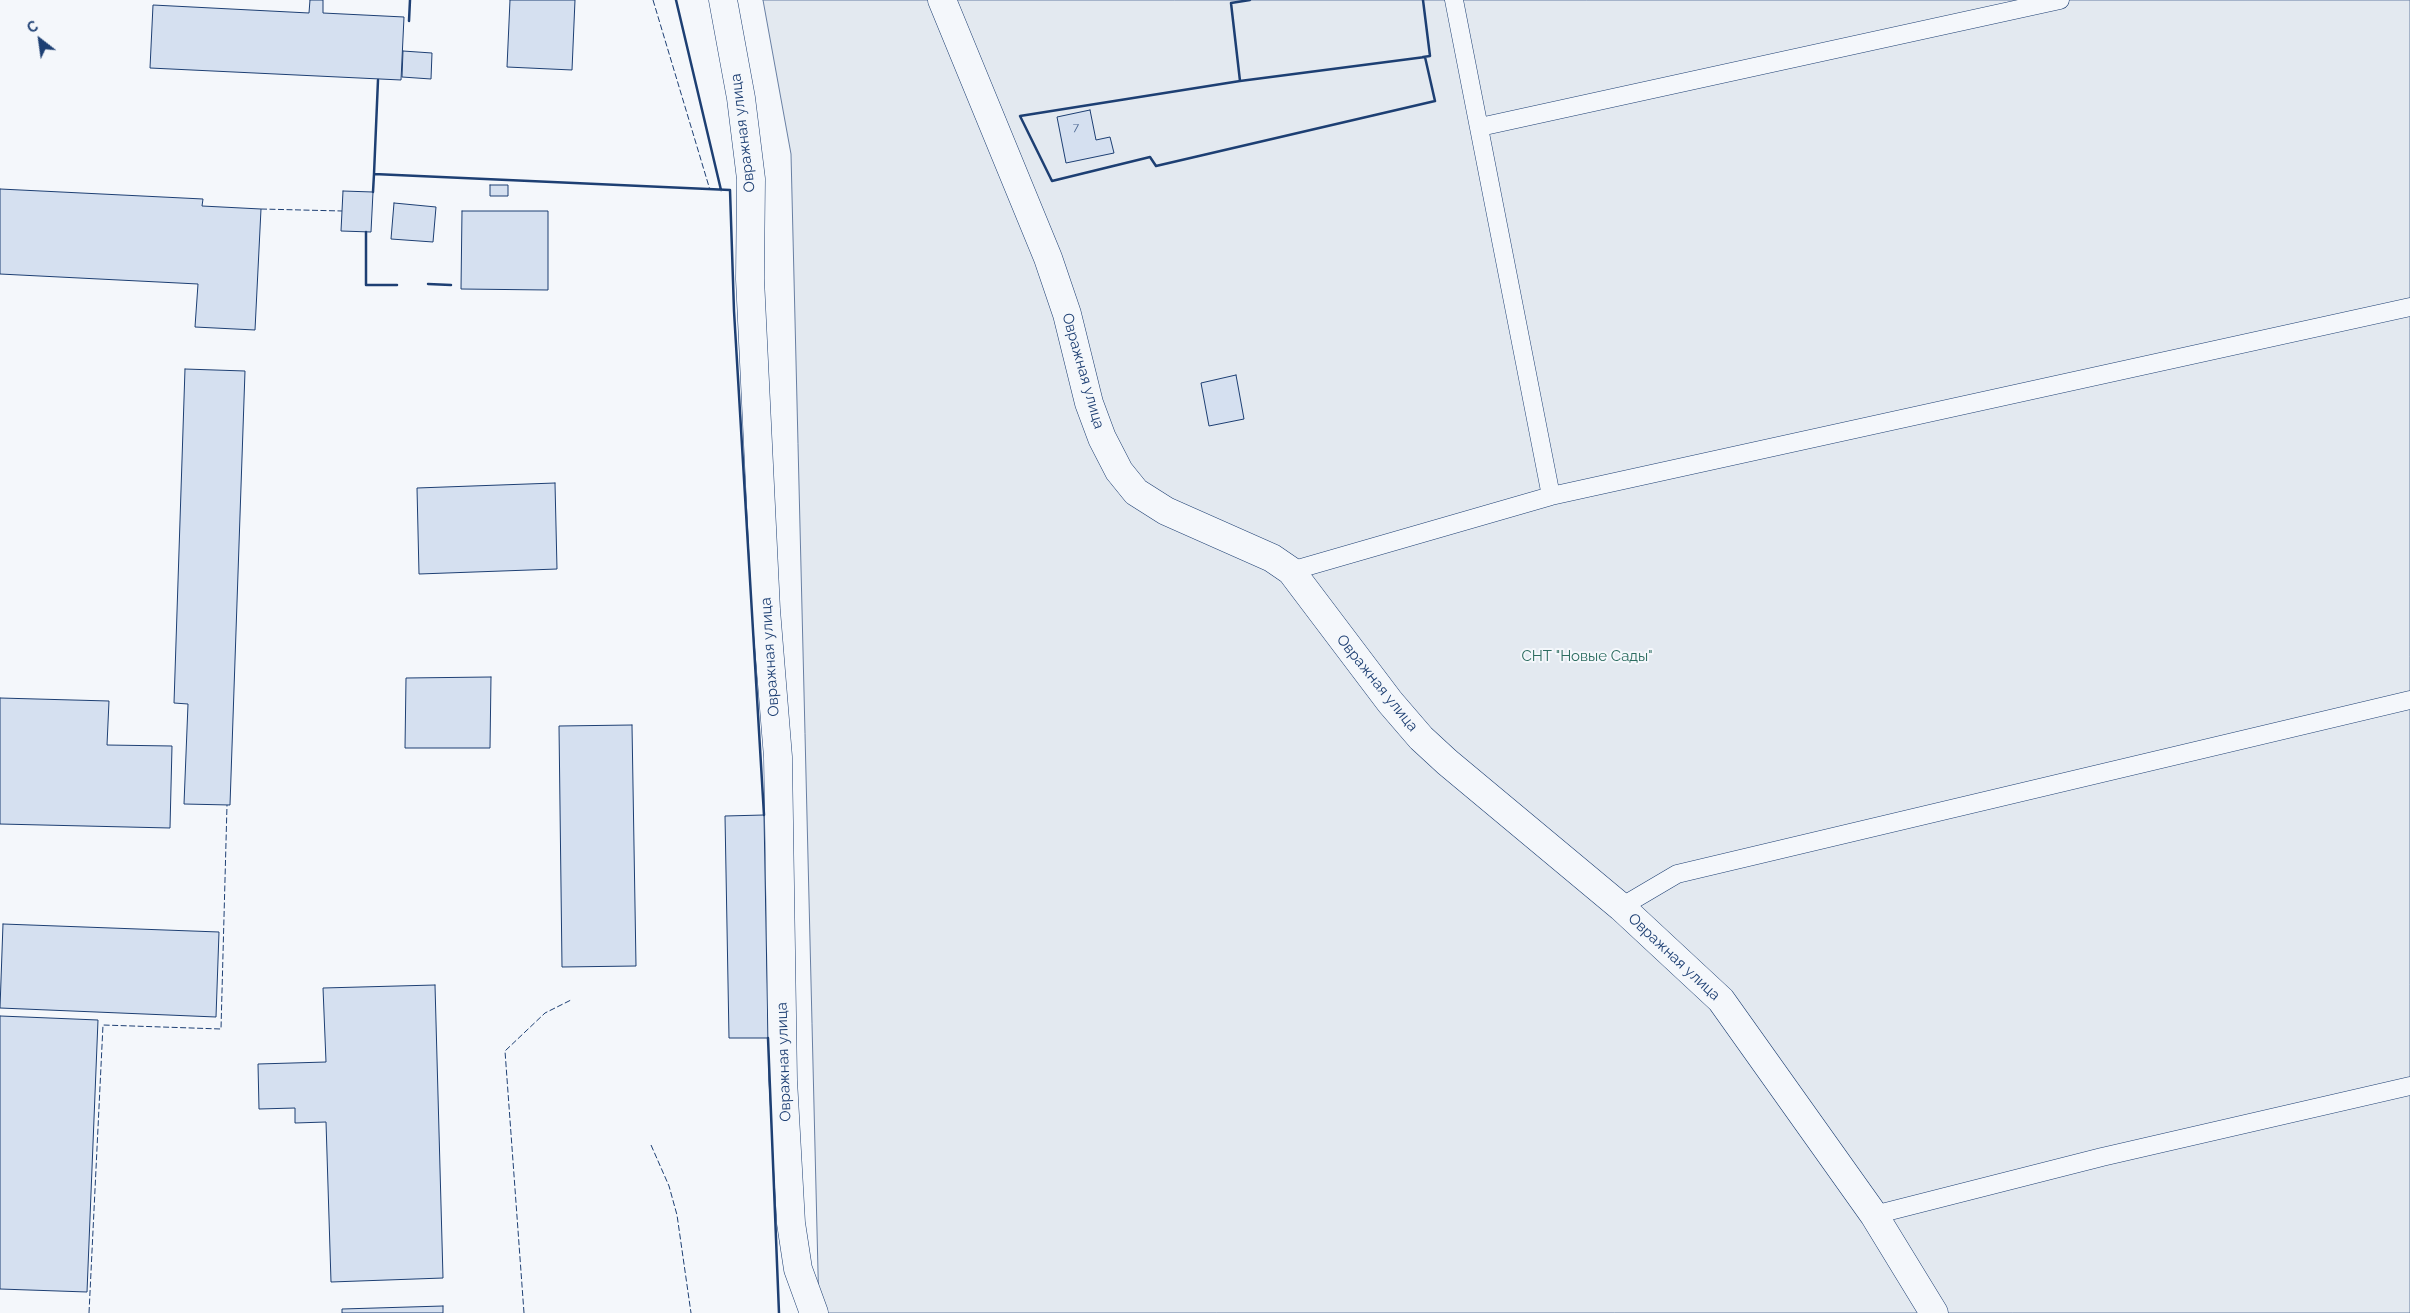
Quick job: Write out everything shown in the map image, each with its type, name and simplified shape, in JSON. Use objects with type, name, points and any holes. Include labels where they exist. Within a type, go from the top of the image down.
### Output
[{"type":"street","name":"Овражная улица","points":[[723,0],[741,98],[751,179],[750,278],[766,610],[778,757],[783,1080],[791,1224],[798,1269],[814,1313]]},
{"type":"street","name":"Овражная улица","points":[[942,0],[1048,258],[1067,314],[1089,402],[1102,438],[1119,471],[1136,492],[1166,512],[1272,558],[1291,571],[1390,702],[1421,738],[1621,907],[1721,1000],[1874,1215],[1934,1313]]},
{"type":"lane","points":[[1454,0],[1551,496]]},
{"type":"lane","points":[[1480,127],[2060,0]]},
{"type":"lane","points":[[1291,571],[1551,496],[2410,306]]},
{"type":"lane","points":[[1621,907],[1677,874],[2410,700]]},
{"type":"lane","points":[[1874,1215],[2102,1157],[2410,1086]]},
{"type":"green space","name":"СНТ \"Новые Сады\"","points":[[763,0],[2410,0],[2410,1313],[819,1313],[791,154]]},
{"type":"building","points":[[310,0],[323,0],[323,13],[404,17],[401,80],[150,68],[153,5],[309,13]]},
{"type":"building","points":[[510,0],[575,0],[572,70],[507,67]]},
{"type":"building","points":[[403,51],[432,53],[431,79],[402,77]]},
{"type":"building","points":[[1090,110],[1096,140],[1110,137],[1114,153],[1066,163],[1057,117]]},
{"type":"building","points":[[490,185],[508,185],[508,196],[490,196]]},
{"type":"building","points":[[0,189],[203,199],[202,206],[261,209],[255,330],[195,327],[198,284],[0,274]]},
{"type":"building","points":[[343,191],[373,192],[371,232],[341,231]]},
{"type":"building","points":[[394,203],[436,207],[433,242],[391,239]]},
{"type":"building","points":[[462,211],[548,211],[548,290],[461,289]]},
{"type":"building","points":[[185,369],[245,371],[230,805],[184,804],[188,704],[174,703]]},
{"type":"building","points":[[1236,375],[1244,419],[1209,426],[1201,383]]},
{"type":"building","points":[[555,483],[557,569],[419,574],[417,488]]},
{"type":"building","points":[[491,677],[490,748],[405,748],[406,678]]},
{"type":"building","points":[[0,698],[109,701],[107,745],[172,746],[170,828],[0,824]]},
{"type":"building","points":[[632,725],[636,966],[562,967],[559,726]]},
{"type":"building","points":[[764,815],[768,1038],[729,1038],[725,816]]},
{"type":"building","points":[[3,924],[219,932],[216,1017],[0,1008]]},
{"type":"building","points":[[435,985],[443,1278],[331,1282],[326,1122],[295,1123],[295,1108],[259,1109],[258,1064],[326,1062],[323,988]]},
{"type":"building","points":[[0,1016],[98,1020],[87,1292],[0,1289]]},
{"type":"building","points":[[443,1306],[443,1313],[342,1313],[342,1309]]},
{"type":"fence","points":[[653,0],[710,190]]},
{"type":"fence","points":[[261,209],[342,211]]},
{"type":"fence","points":[[89,1313],[103,1025],[221,1029],[227,805]]},
{"type":"fence","points":[[524,1313],[505,1051],[545,1013],[571,1000]]},
{"type":"fence","points":[[651,1145],[669,1186],[677,1215],[691,1313]]},
{"type":"wall","points":[[409,21],[410,0]]},
{"type":"wall","points":[[676,0],[721,190]]},
{"type":"wall","points":[[1240,81],[1231,3],[1250,0]]},
{"type":"wall","points":[[1423,0],[1430,56],[1423,57]]},
{"type":"wall","points":[[1425,57],[1435,101],[1156,166],[1150,157],[1052,181],[1020,116],[1240,81],[1425,57]]},
{"type":"wall","points":[[378,80],[374,174],[730,190],[734,311],[764,815]]},
{"type":"wall","points":[[373,192],[374,174]]},
{"type":"wall","points":[[366,232],[366,285],[397,285]]},
{"type":"wall","points":[[428,284],[451,285]]},
{"type":"wall","points":[[768,1038],[779,1313]]}]
